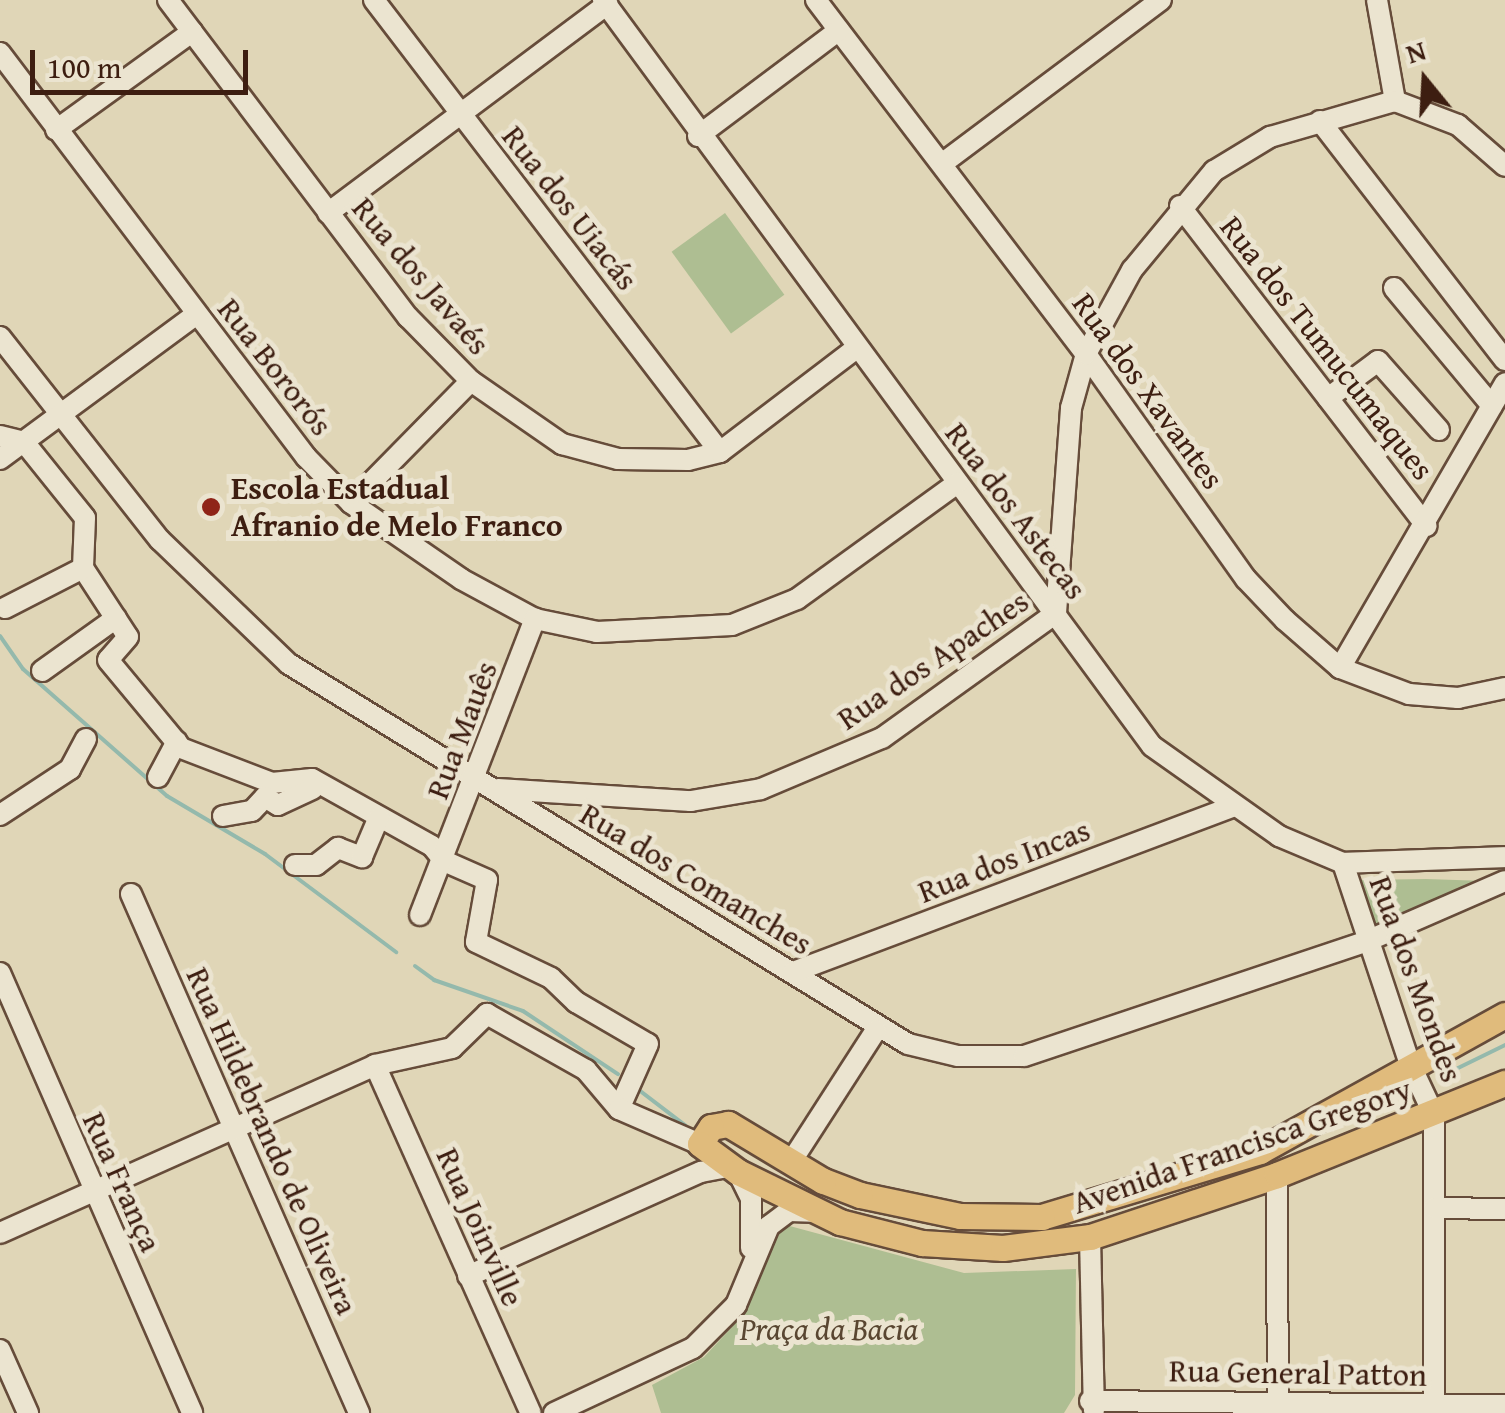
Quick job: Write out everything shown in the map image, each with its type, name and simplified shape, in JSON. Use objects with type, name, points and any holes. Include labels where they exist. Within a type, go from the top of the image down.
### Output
[{"type":"main road","name":"Avenida Francisca Gregory","points":[[1505,1016],[1260,1150],[1042,1216],[918,1209],[842,1188],[728,1124],[711,1127],[703,1148],[813,1212],[922,1243],[1004,1248],[1090,1237],[1277,1176],[1505,1084]]},
{"type":"street","name":"Rua dos Javaés","points":[[168,0],[408,316],[470,381],[562,444],[618,460],[688,460],[720,452],[854,349]]},
{"type":"street","name":"Rua dos Uiacás","points":[[374,0],[720,452]]},
{"type":"street","name":"Rua dos Xavantes","points":[[816,0],[1086,354],[1246,579],[1340,668],[1409,694],[1458,698],[1505,688]]},
{"type":"street","points":[[943,163],[1161,0]]},
{"type":"street","points":[[1378,0],[1395,101]]},
{"type":"street","points":[[328,213],[456,111],[605,2]]},
{"type":"street","name":"Rua dos Astecas","points":[[605,2],[854,349],[1056,612],[1152,746],[1279,836],[1343,863],[1505,858]]},
{"type":"street","points":[[698,136],[839,30]]},
{"type":"street","points":[[56,130],[192,32]]},
{"type":"street","name":"Rua Bororós","points":[[0,53],[306,457],[351,503],[461,579],[536,619],[597,632],[732,625],[796,599],[957,484]]},
{"type":"street","points":[[1056,612],[1071,408],[1086,354],[1132,270],[1180,206],[1214,171],[1270,138],[1395,101],[1458,125],[1505,166]]},
{"type":"street","points":[[1320,122],[1505,360]]},
{"type":"street","name":"Rua dos Tumucumaques","points":[[1180,206],[1426,526]]},
{"type":"street","points":[[1394,288],[1492,406]]},
{"type":"street","points":[[0,459],[195,315]]},
{"type":"street","name":"Rua dos Comanches","points":[[0,337],[58,418],[160,540],[240,623],[289,664],[794,972],[876,1030],[958,1056],[1024,1056],[1366,941],[1505,881]]},
{"type":"street","points":[[1328,398],[1378,362],[1438,430]]},
{"type":"street","points":[[351,503],[470,381]]},
{"type":"street","points":[[1340,668],[1426,526],[1505,383]]},
{"type":"street","points":[[0,436],[24,442],[85,518],[83,568],[128,637],[108,660],[114,672],[176,742],[272,783],[312,779],[432,846],[444,861],[487,880],[476,942],[551,978],[576,1002],[648,1044],[619,1109]]},
{"type":"street","points":[[5,608],[83,568]]},
{"type":"street","name":"Rua dos Apaches","points":[[484,784],[623,802],[691,802],[761,789],[882,738],[1056,612]]},
{"type":"street","points":[[42,671],[116,618]]},
{"type":"street","name":"Rua Mauês","points":[[420,915],[484,784],[536,619]]},
{"type":"street","points":[[0,815],[70,769],[86,740]]},
{"type":"street","points":[[158,777],[176,742]]},
{"type":"street","points":[[224,816],[252,811],[265,796],[278,804],[290,794],[324,786]]},
{"type":"street","name":"Rua dos Incas","points":[[794,972],[1235,806]]},
{"type":"street","points":[[295,865],[316,864],[338,848],[362,857],[379,817]]},
{"type":"street","name":"Rua dos Mondes","points":[[1343,863],[1412,1069],[1434,1115]]},
{"type":"street","name":"Rua Hildebrando de Oliveira","points":[[131,894],[359,1413]]},
{"type":"street","name":"Rua França","points":[[0,974],[192,1413]]},
{"type":"street","points":[[0,1233],[375,1065],[452,1048],[487,1014],[586,1070],[619,1109],[703,1148],[687,1178]]},
{"type":"street","points":[[792,1162],[876,1030]]},
{"type":"street","name":"Rua Joinville","points":[[375,1065],[530,1413]]},
{"type":"street","points":[[1434,1115],[1434,1409]]},
{"type":"street","points":[[468,1276],[687,1178],[734,1169],[751,1198],[749,1265]]},
{"type":"street","points":[[1277,1176],[1278,1407]]},
{"type":"street","points":[[1434,1208],[1505,1209]]},
{"type":"street","points":[[554,1413],[693,1348],[736,1306],[749,1265],[776,1219],[789,1211],[813,1212]]},
{"type":"street","points":[[1090,1237],[1091,1409]]},
{"type":"street","points":[[0,1350],[28,1413]]},
{"type":"street","name":"Rua General Patton","points":[[1091,1409],[1434,1409],[1505,1405]]},
{"type":"green space","points":[[725,213],[784,295],[731,334],[672,252]]},
{"type":"green space","points":[[1360,880],[1486,881],[1376,925]]},
{"type":"green space","name":"Praça da Bacia","points":[[786,1225],[964,1273],[1076,1269],[1075,1395],[1064,1413],[661,1413],[652,1385],[704,1357],[746,1312],[750,1273]]},
{"type":"waterway","points":[[0,636],[23,669],[167,796],[265,854],[396,952]]},
{"type":"waterway","points":[[415,966],[434,980],[523,1011],[618,1074]]},
{"type":"waterway","points":[[1454,1070],[1505,1045]]},
{"type":"waterway","points":[[635,1087],[686,1126]]},
{"type":"place","name":"Escola Estadual Afranio de Melo Franco","points":[[211,507]]}]
